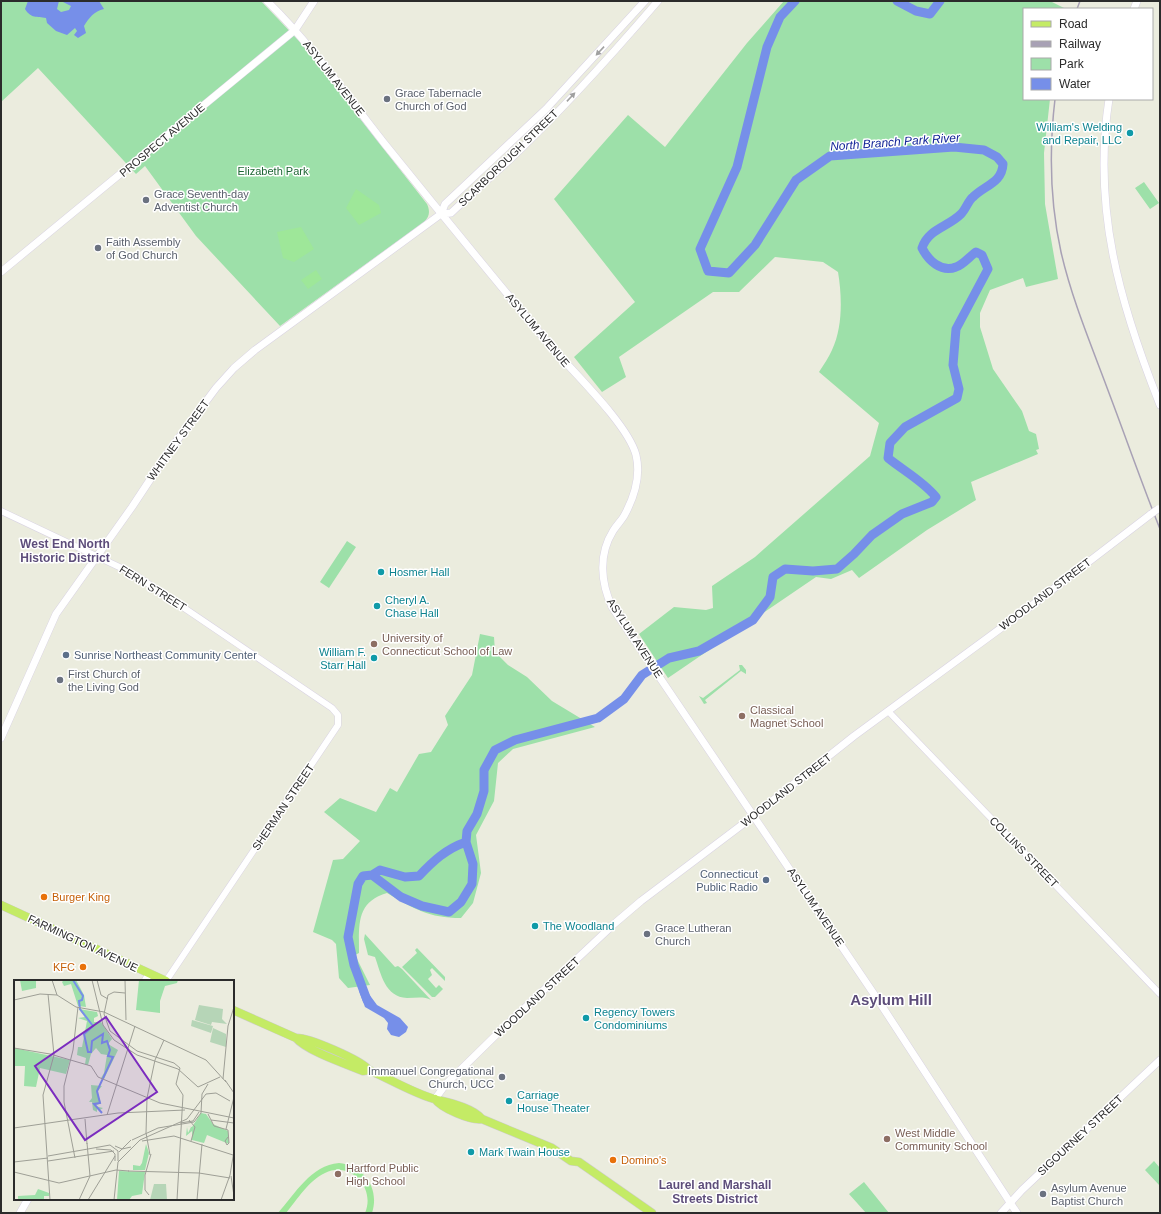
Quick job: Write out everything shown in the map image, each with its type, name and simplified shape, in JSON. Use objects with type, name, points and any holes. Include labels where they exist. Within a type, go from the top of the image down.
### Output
[{"type":"main road","name":"ASYLUM AVENUE","points":[[267,1],[295,30],[441,214],[548,343],[618,423],[630,441],[636,455],[638,471],[635,491],[623,517],[609,539],[604,555],[603,575],[606,594],[612,607],[878,1000],[1017,1213]]},
{"type":"main road","name":"PROSPECT AVENUE","points":[[1,272],[295,30],[314,1]]},
{"type":"main road","name":"SCARBOROUGH STREET","points":[[645,1],[546,109],[498,156],[445,204],[441,214],[451,213],[506,163],[621,44],[658,1]]},
{"type":"main road","points":[[613,37],[621,44]]},
{"type":"main road","points":[[1109,100],[1104,148],[1104,179],[1105,202],[1114,266],[1130,327],[1160,405]]},
{"type":"main road","points":[[546,109],[553,116]]},
{"type":"main road","points":[[498,156],[506,163]]},
{"type":"main road","name":"WHITNEY STREET","points":[[1,738],[52,620],[172,447],[210,395],[234,368],[275,336],[441,214]]},
{"type":"main road","name":"WOODLAND STREET","points":[[435,1099],[446,1084],[469,1061],[614,924],[641,901],[888,711],[1031,606],[1159,508]]},
{"type":"main road","name":"FARMINGTON AVENUE","points":[[1,905],[147,977],[161,980]]},
{"type":"main road","points":[[234,1010],[296,1038],[300,1043],[326,1055],[363,1071],[369,1070],[435,1099],[440,1105],[467,1117],[475,1120],[482,1119],[552,1148],[560,1148],[574,1156],[579,1162],[652,1213]]},
{"type":"main road","name":"SIGOURNEY STREET","points":[[1001,1213],[1010,1202],[1160,1060]]},
{"type":"main road","points":[[20,1213],[27,1200]]},
{"type":"street","name":"FERN STREET","points":[[1,511],[143,579],[256,656]]},
{"type":"street","name":"SHERMAN STREET","points":[[167,980],[339,721],[338,715],[332,708],[256,656]]},
{"type":"street","name":"COLLINS STREET","points":[[888,711],[1160,994]]},
{"type":"green space","name":"Elizabeth Park","points":[[1,1],[261,1],[299,41],[427,204],[429,211],[427,218],[424,222],[280,326],[196,236],[145,166],[136,174],[38,68],[1,102]]},
{"type":"green space","points":[[784,1],[1050,1],[1064,8],[1023,8],[1023,100],[1050,100],[1044,153],[1045,204],[1058,279],[1026,287],[1023,278],[990,290],[980,313],[980,327],[993,369],[1022,411],[1029,431],[1036,434],[1039,449],[1036,450],[1038,454],[971,482],[976,500],[927,530],[859,578],[852,570],[831,579],[816,577],[668,678],[639,634],[674,607],[706,610],[713,608],[712,586],[755,557],[870,456],[879,423],[819,372],[836,341],[841,311],[838,272],[823,262],[775,257],[739,292],[713,292],[619,357],[626,377],[602,392],[574,357],[635,302],[554,199],[628,115],[665,147],[747,43]]},
{"type":"green space","points":[[1144,182],[1159,203],[1150,209],[1135,188]]},
{"type":"green space","points":[[356,189],[379,205],[381,213],[359,225],[346,208]]},
{"type":"green space","points":[[301,227],[314,249],[294,262],[283,258],[277,232]]},
{"type":"green space","points":[[316,270],[322,279],[308,289],[301,280]]},
{"type":"green space","points":[[347,541],[356,547],[329,588],[320,582]]},
{"type":"green space","points":[[480,634],[494,637],[495,652],[508,665],[527,677],[552,701],[595,727],[513,749],[498,763],[494,801],[476,835],[481,873],[473,903],[461,918],[449,918],[422,912],[387,893],[377,897],[370,902],[361,916],[359,953],[355,955],[370,985],[348,988],[339,978],[336,944],[332,940],[313,932],[333,860],[343,859],[360,841],[324,812],[340,798],[376,812],[390,788],[397,792],[419,754],[431,752],[448,725],[445,716],[472,675]]},
{"type":"green space","points":[[739,665],[742,665],[746,670],[746,674],[741,671],[705,700],[707,703],[704,704],[699,696],[703,698],[740,670]]},
{"type":"green space","points":[[365,934],[395,967],[398,966],[402,969],[431,1000],[423,998],[400,997],[389,989],[385,984],[375,957],[368,955],[364,939]]},
{"type":"green space","points":[[417,948],[445,977],[445,981],[432,968],[430,970],[432,975],[428,979],[436,988],[439,985],[443,989],[435,997],[432,997],[402,967],[417,953],[415,950]]},
{"type":"green space","points":[[1154,1161],[1160,1168],[1160,1186],[1145,1170]]},
{"type":"green space","points":[[339,1163],[356,1169],[368,1180],[374,1195],[372,1213],[365,1213],[367,1194],[364,1186],[358,1179],[352,1173],[343,1170],[334,1170],[319,1176],[314,1180],[286,1213],[278,1213],[297,1189],[312,1175],[329,1165]]},
{"type":"green space","points":[[864,1182],[889,1213],[866,1213],[849,1194]]},
{"type":"water","points":[[28,1],[59,1],[57,9],[61,12],[69,10],[71,6],[61,1],[99,1],[104,9],[97,11],[90,18],[84,26],[86,33],[78,38],[74,35],[77,31],[75,28],[67,35],[56,31],[47,23],[46,18],[34,16],[27,12],[25,9]]},
{"type":"water","points":[[366,990],[377,1005],[400,1018],[408,1027],[406,1032],[399,1037],[391,1035],[387,1029],[388,1023],[384,1018],[365,1007],[359,991]]},
{"type":"waterway","name":"North Branch Park River","points":[[367,1000],[354,965],[348,937],[358,884],[363,876],[372,875],[401,897],[422,906],[449,912],[461,902],[472,884],[473,864],[466,842],[467,831],[477,814],[484,791],[484,770],[495,750],[515,740],[598,718],[624,699],[642,675],[669,658],[699,651],[753,620],[770,597],[773,577],[785,569],[813,571],[837,569],[872,535],[902,514],[932,502],[936,497],[919,481],[888,458],[890,443],[905,427],[957,398],[959,389],[953,365],[956,329],[988,269],[982,255],[976,252],[959,266],[950,268],[940,267],[931,261],[922,248],[929,236],[956,218],[963,212],[971,199],[996,180],[1000,175],[1003,164],[997,157],[984,150],[954,147],[830,156],[796,180],[755,245],[729,273],[708,271],[700,249],[737,167],[767,47],[780,17],[795,1]]},
{"type":"waterway","name":"North Branch Park River","points":[[897,1],[916,11],[930,14],[940,1]]},
{"type":"waterway","name":"North Branch Park River","points":[[372,875],[380,870],[405,877],[419,876],[440,856],[452,848],[466,842]]},
{"type":"railway","points":[[1077,8],[1080,1]]},
{"type":"railway","points":[[1055,100],[1051,157],[1053,195],[1057,233],[1061,252],[1083,323],[1160,529]]},
{"type":"place","name":"Grace Tabernacle Church of God","points":[[387,99]]},
{"type":"place","name":"William's Welding and Repair, LLC","points":[[1130,133]]},
{"type":"place","name":"Grace Seventh-day Adventist Church","points":[[146,200]]},
{"type":"place","name":"Faith Assembly of God Church","points":[[98,248]]},
{"type":"place","name":"Hosmer Hall","points":[[381,572]]},
{"type":"place","name":"Cheryl A. Chase Hall","points":[[377,606]]},
{"type":"place","name":"University of Connecticut School of Law","points":[[374,644]]},
{"type":"place","name":"Sunrise Northeast Community Center","points":[[66,655]]},
{"type":"place","name":"William F. Starr Hall","points":[[374,658]]},
{"type":"place","name":"First Church of the Living God","points":[[60,680]]},
{"type":"place","name":"Classical Magnet School","points":[[742,716]]},
{"type":"place","name":"Connecticut Public Radio","points":[[766,880]]},
{"type":"place","name":"Burger King","points":[[44,897]]},
{"type":"place","name":"The Woodland","points":[[535,926]]},
{"type":"place","name":"Grace Lutheran Church","points":[[647,934]]},
{"type":"place","name":"KFC","points":[[83,967]]},
{"type":"place","name":"Regency Towers Condominiums","points":[[586,1018]]},
{"type":"place","name":"Immanuel Congregational Church, UCC","points":[[502,1077]]},
{"type":"place","name":"Carriage House Theater","points":[[509,1101]]},
{"type":"place","name":"West Middle Community School","points":[[887,1139]]},
{"type":"place","name":"Mark Twain House","points":[[471,1152]]},
{"type":"place","name":"Domino's","points":[[613,1160]]},
{"type":"place","name":"Hartford Public High School","points":[[338,1174]]},
{"type":"place","name":"Asylum Avenue Baptist Church","points":[[1043,1194]]},
{"type":"district","name":"West End North Historic District","points":[[65,551]]},
{"type":"district","name":"Asylum Hill","points":[[891,1000]]},
{"type":"district","name":"Laurel and Marshall Streets District","points":[[715,1192]]}]
